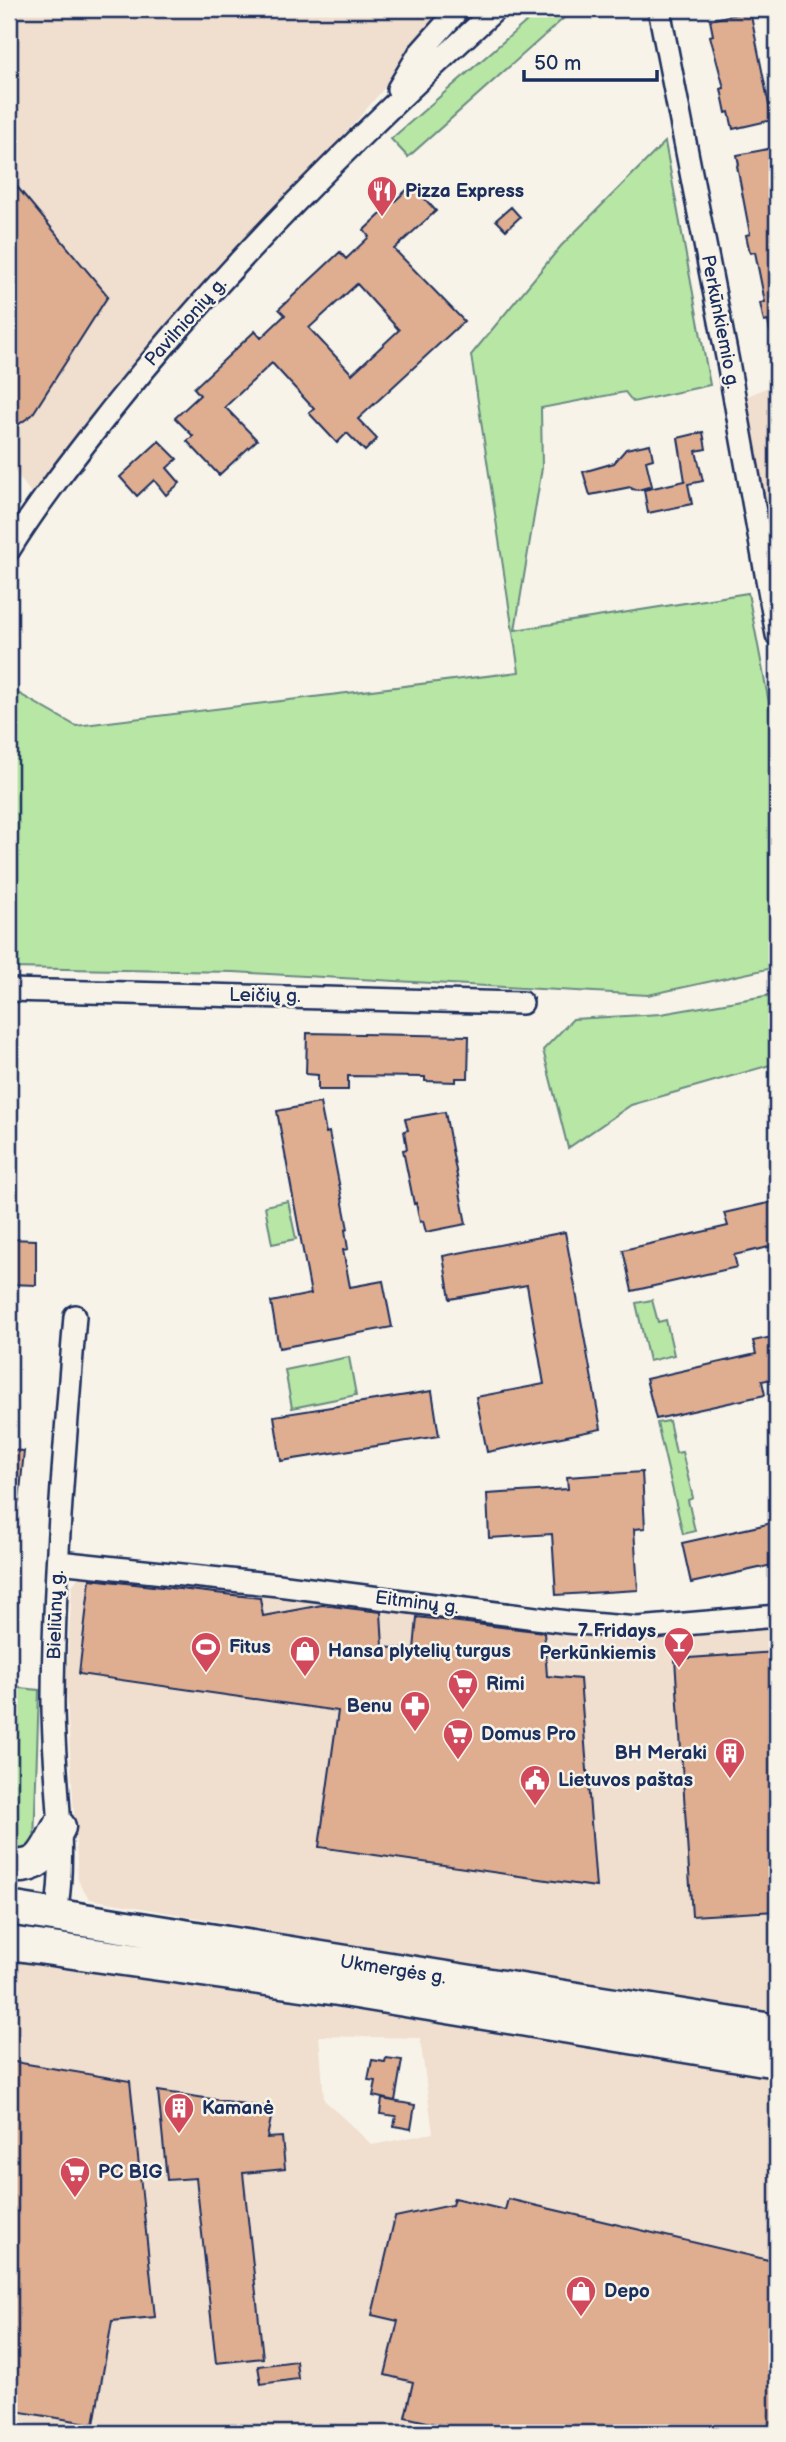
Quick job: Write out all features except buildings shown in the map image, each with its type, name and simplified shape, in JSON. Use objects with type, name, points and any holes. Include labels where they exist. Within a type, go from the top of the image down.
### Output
[{"type":"highway","points":[[9,1866],[34,1865],[42,1857],[59,1827]]},
{"type":"highway","name":"Ukmergės g.","points":[[9,1908],[777,2031]]},
{"type":"highway","points":[[56,1914],[63,1951]]},
{"type":"highway","name":"Ukmergės g.","points":[[9,1943],[338,1989],[777,2061]]},
{"type":"street","name":"Pavilnionių g.","points":[[384,112],[419,54],[459,9]]},
{"type":"street","name":"Pavilnionių g.","points":[[9,550],[54,483],[167,340],[384,112],[496,9]]},
{"type":"street","name":"Perkūnkiemio g.","points":[[659,9],[775,609],[777,635]]},
{"type":"street","name":"Leičių g.","points":[[9,990],[522,1003]]},
{"type":"street","name":"Bieliūnų g.","points":[[56,1914],[61,1884],[52,1700],[58,1562],[75,1316]]},
{"type":"street","name":"Eitminų g.","points":[[58,1562],[638,1628],[777,1616]]},
{"type":"shaded area","points":[[9,9],[444,9],[414,45],[398,72],[297,190],[188,305],[90,417],[33,496],[17,474],[9,468]]},
{"type":"shaded area","points":[[777,383],[777,580],[743,398]]},
{"type":"shaded area","points":[[81,1574],[616,1638],[777,1623],[777,2015],[90,1899],[78,1878],[66,1685],[72,1586]]},
{"type":"shaded area","points":[[9,1960],[436,2023],[757,2075],[777,2082],[777,2433],[92,2433],[9,2420]],"holes":[[[319,2036],[420,2038],[433,2133],[372,2145],[324,2100]]]},
{"type":"green space","points":[[541,9],[574,9],[408,157],[391,139]]},
{"type":"green space","points":[[665,142],[710,385],[633,402],[625,392],[541,408],[542,468],[515,630],[748,593],[777,745],[777,967],[648,995],[234,972],[9,968],[9,688],[76,726],[519,672],[471,355],[561,246]]},
{"type":"green space","points":[[777,994],[777,1063],[631,1105],[568,1148],[543,1050],[573,1019],[661,1014]]},
{"type":"green space","points":[[288,1201],[296,1239],[272,1244],[265,1206]]},
{"type":"green space","points":[[652,1300],[658,1322],[666,1320],[674,1355],[649,1361],[636,1303]]},
{"type":"green space","points":[[349,1357],[356,1395],[292,1408],[285,1370]]},
{"type":"green space","points":[[669,1421],[676,1453],[682,1452],[693,1498],[688,1500],[695,1531],[683,1534],[657,1423]]},
{"type":"green space","points":[[9,1687],[39,1690],[34,1843],[27,1850],[9,1858]]},
{"type":"place","name":"Pizza Express","points":[[382,218]]},
{"type":"place","name":"7 Fridays Perkūnkiemis","points":[[679,1669]]},
{"type":"place","name":"Fitus","points":[[206,1674]]},
{"type":"place","name":"Hansa plytelių turgus","points":[[305,1678]]},
{"type":"place","name":"Rimi","points":[[463,1711]]},
{"type":"place","name":"Benu","points":[[415,1733]]},
{"type":"place","name":"Domus Pro","points":[[458,1761]]},
{"type":"place","name":"BH Meraki","points":[[730,1780]]},
{"type":"place","name":"Lietuvos paštas","points":[[535,1807]]},
{"type":"place","name":"Kamanė","points":[[179,2135]]},
{"type":"place","name":"PC BIG","points":[[75,2199]]},
{"type":"place","name":"Depo","points":[[581,2318]]}]
